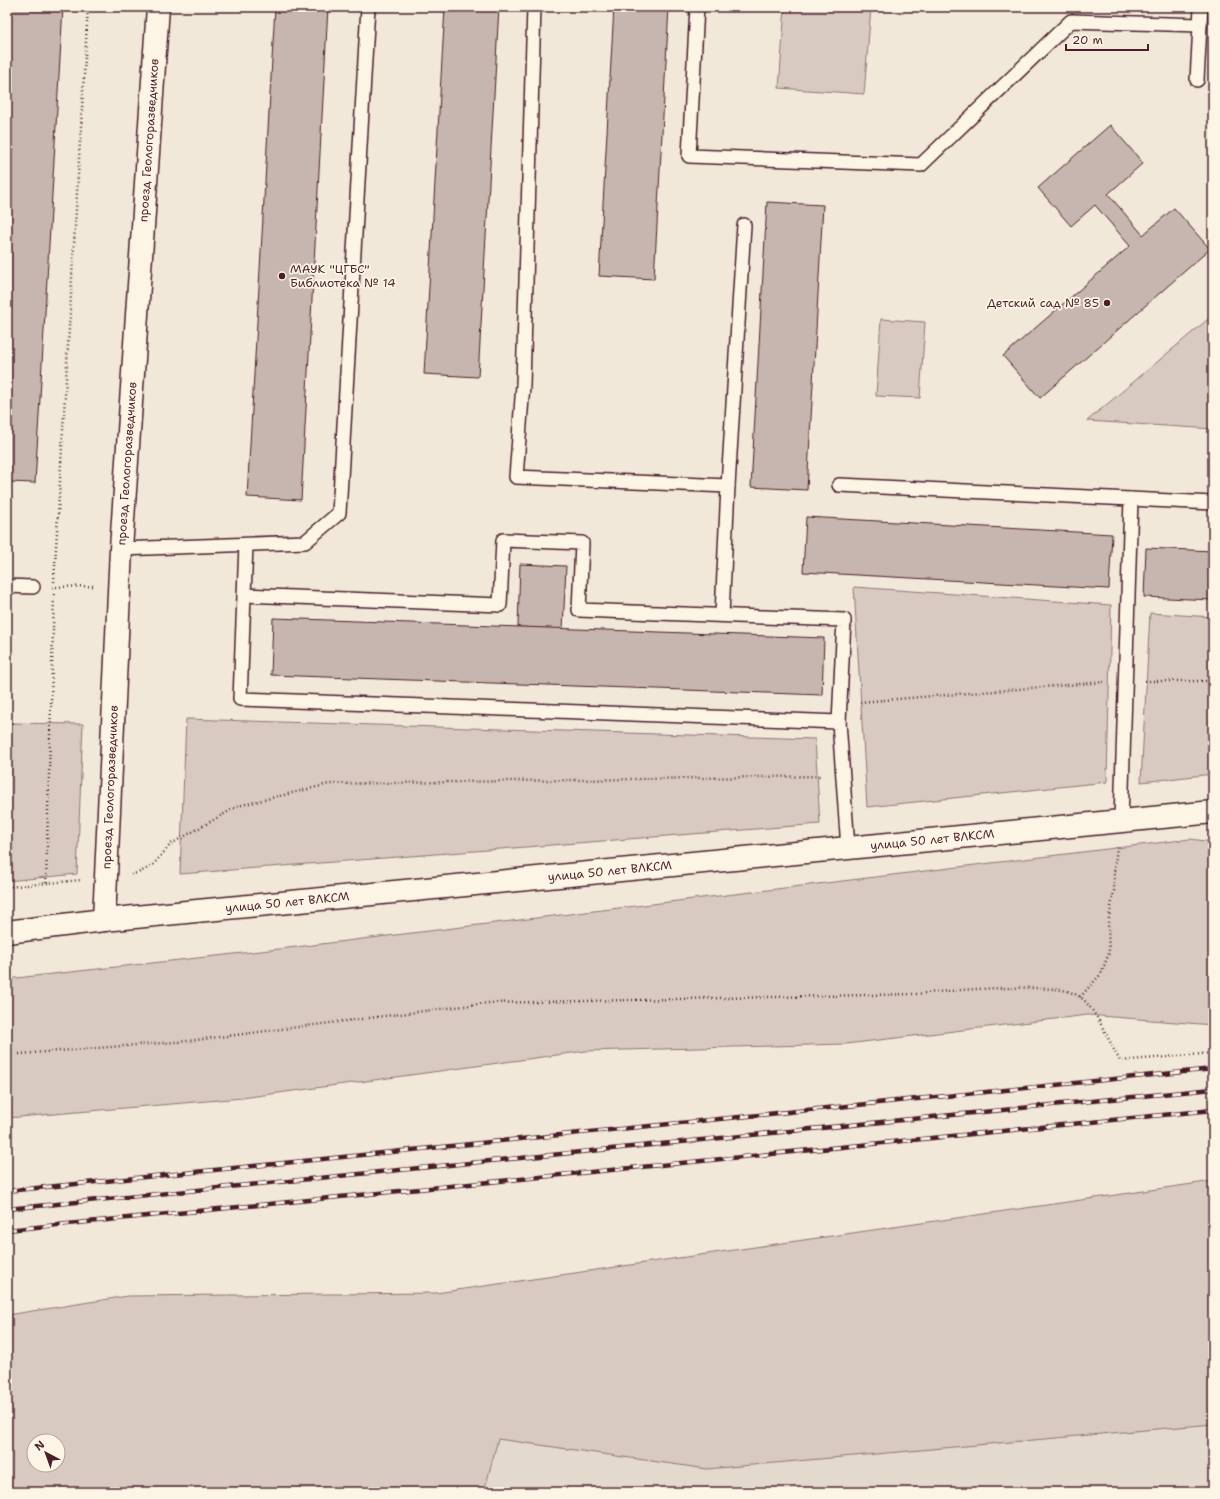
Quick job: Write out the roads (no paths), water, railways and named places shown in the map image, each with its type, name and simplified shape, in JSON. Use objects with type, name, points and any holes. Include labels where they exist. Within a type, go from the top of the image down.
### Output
[{"type":"street","name":"проезд Геологоразведчиков","points":[[104,920],[121,549],[158,7]]},
{"type":"street","name":"улица 50 лет ВЛКСМ","points":[[7,932],[104,920],[1213,812]]},
{"type":"lane","points":[[121,549],[305,542],[340,513],[368,7]]},
{"type":"lane","points":[[534,7],[522,385],[516,477],[728,486]]},
{"type":"lane","points":[[697,7],[689,156],[921,165],[1071,21],[1200,25]]},
{"type":"lane","points":[[1197,80],[1201,7]]},
{"type":"lane","points":[[722,615],[728,486],[744,225]]},
{"type":"lane","points":[[839,485],[1213,503]]},
{"type":"lane","points":[[1121,821],[1131,499]]},
{"type":"lane","points":[[244,595],[500,605],[503,540],[582,543],[579,610],[844,620],[839,722],[848,848]]},
{"type":"lane","points":[[246,545],[240,699],[839,722]]},
{"type":"lane","points":[[7,586],[33,587]]},
{"type":"railway","points":[[7,1191],[1213,1069]]},
{"type":"railway","points":[[7,1209],[1213,1089]]},
{"type":"railway","points":[[7,1230],[1213,1110]]},
{"type":"place","name":"МАУК \"ЦГБС\" Библиотека № 14","points":[[282,276]]},
{"type":"place","name":"Детский сад № 85","points":[[1107,303]]}]
